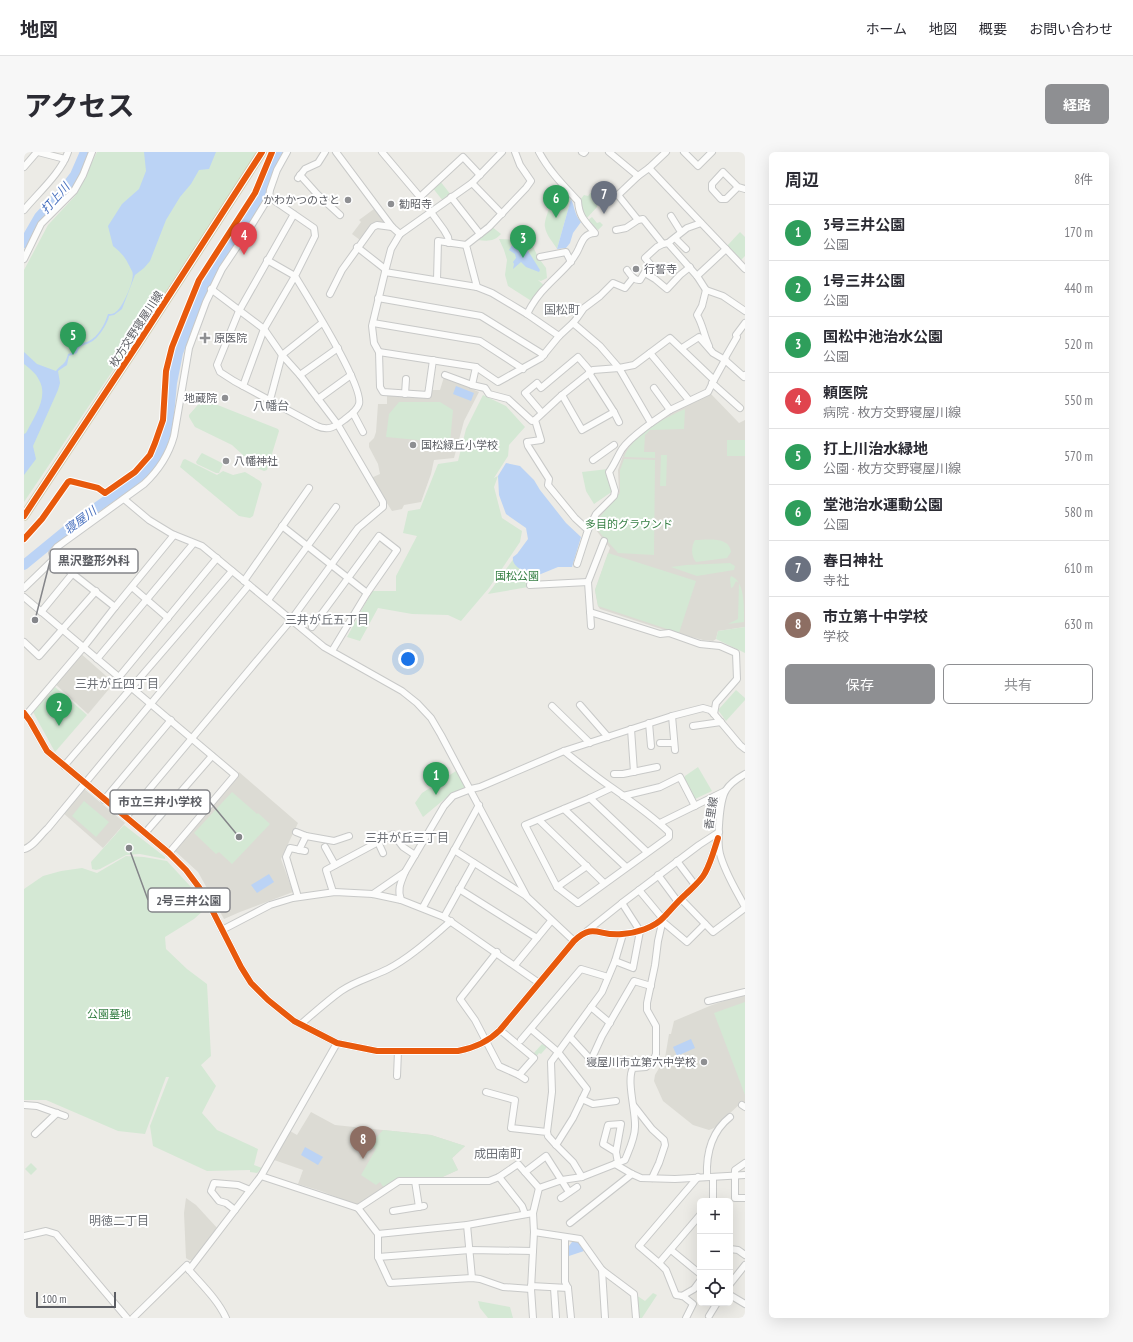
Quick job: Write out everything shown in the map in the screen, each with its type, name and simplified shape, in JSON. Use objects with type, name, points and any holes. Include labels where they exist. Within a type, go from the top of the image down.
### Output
[{"type":"main road","name":"枚方交野寝屋川線","points":[[24,516],[148,329],[262,152]]},
{"type":"street","points":[[24,167],[37,152],[65,159]]},
{"type":"street","points":[[24,210],[58,170],[68,152]]},
{"type":"street","points":[[24,259],[42,224],[74,190],[83,175],[92,152]]},
{"type":"street","points":[[115,607],[54,558],[52,553],[57,547],[151,478],[164,458],[174,436],[189,348],[211,289],[222,269],[269,197],[277,170],[287,152]]},
{"type":"street","points":[[325,152],[318,163],[305,169],[298,177],[340,215]]},
{"type":"street","points":[[337,152],[392,226],[400,234]]},
{"type":"street","points":[[382,152],[420,196],[444,230],[448,237],[449,243]]},
{"type":"street","points":[[420,196],[468,152]]},
{"type":"street","points":[[433,360],[428,395],[383,392],[380,387],[379,352],[374,343],[372,326],[391,249],[400,234],[472,183],[502,152]]},
{"type":"street","points":[[437,280],[438,241],[466,245],[502,214],[531,181],[520,165],[515,152]]},
{"type":"street","points":[[527,314],[534,301],[571,262],[579,248],[581,240],[589,234],[595,233],[581,217],[578,201],[566,189],[547,165],[539,152]]},
{"type":"street","points":[[609,152],[638,176]]},
{"type":"street","points":[[684,152],[698,166],[712,152]]},
{"type":"street","points":[[638,220],[618,195],[649,168],[663,153]]},
{"type":"street","points":[[463,157],[480,175]]},
{"type":"street","points":[[649,168],[745,270]]},
{"type":"street","points":[[738,187],[726,198],[721,199],[712,189],[712,184],[723,172],[738,187],[745,189]]},
{"type":"street","points":[[472,183],[502,214]]},
{"type":"street","points":[[243,386],[264,329],[295,276],[315,236],[314,228],[269,197]]},
{"type":"street","points":[[451,197],[480,234]]},
{"type":"street","points":[[267,260],[295,276],[338,348],[351,375],[359,398],[359,404],[353,413],[338,425],[330,429],[323,429],[243,386],[220,372],[217,366],[239,311],[267,260],[294,214]]},
{"type":"street","points":[[671,216],[681,232]]},
{"type":"street","points":[[616,230],[626,228],[638,220],[643,219],[690,267],[706,290],[723,296],[745,311]]},
{"type":"street","points":[[627,270],[634,278],[640,280],[646,273],[650,264],[645,258],[657,247],[675,238],[681,232],[701,223]]},
{"type":"street","points":[[330,294],[342,270],[373,227],[377,225],[392,226]]},
{"type":"street","points":[[675,238],[686,249]]},
{"type":"street","points":[[466,245],[476,287]]},
{"type":"street","points":[[357,248],[385,271],[476,287],[492,293],[560,336]]},
{"type":"street","points":[[697,276],[726,249]]},
{"type":"street","points":[[540,257],[566,252],[571,262]]},
{"type":"street","points":[[646,273],[667,289],[690,267]]},
{"type":"street","points":[[379,352],[476,367],[498,382],[524,369],[541,358],[573,323],[584,308],[600,296],[613,283],[624,288],[634,278]]},
{"type":"street","points":[[126,817],[290,620],[358,528],[383,507],[383,502],[338,425],[300,375],[282,355],[264,329],[211,289]]},
{"type":"street","points":[[706,290],[702,306],[697,315],[704,326],[704,334],[713,353]]},
{"type":"street","points":[[378,298],[481,316],[544,355]]},
{"type":"street","points":[[270,400],[282,355],[322,323]]},
{"type":"street","points":[[373,323],[480,341],[524,369]]},
{"type":"street","points":[[573,323],[600,346],[619,368],[651,423]]},
{"type":"street","points":[[577,564],[588,530],[596,514],[614,496],[615,491],[609,472],[616,462],[621,450],[629,440],[670,410],[708,392],[737,338],[736,335],[745,323]]},
{"type":"street","points":[[682,348],[699,337],[713,353],[725,360],[744,377],[745,375]]},
{"type":"street","points":[[535,420],[593,370],[634,365],[670,338],[682,348],[740,408]]},
{"type":"street","points":[[300,375],[338,348]]},
{"type":"street","points":[[650,353],[688,399],[688,401]]},
{"type":"street","points":[[542,413],[525,393],[537,383],[541,388],[578,358],[590,373],[619,422]]},
{"type":"street","points":[[472,385],[476,367]]},
{"type":"street","points":[[318,399],[351,375]]},
{"type":"street","points":[[444,375],[485,388],[489,394],[508,399],[532,421],[535,420]]},
{"type":"street","points":[[405,394],[406,379]]},
{"type":"street","points":[[654,388],[670,410]]},
{"type":"street","points":[[562,396],[582,430],[614,412]]},
{"type":"street","points":[[353,413],[363,432]]},
{"type":"street","points":[[535,420],[541,440],[528,442],[528,446],[549,479],[548,485],[575,518],[588,530]]},
{"type":"street","points":[[594,460],[614,445]]},
{"type":"street","points":[[608,449],[616,462]]},
{"type":"street","points":[[244,580],[309,488]]},
{"type":"street","points":[[124,499],[149,520],[174,536],[202,546],[324,647],[402,691],[417,703],[430,718],[441,735],[527,897]]},
{"type":"street","points":[[268,600],[336,507]]},
{"type":"street","points":[[282,526],[367,593]]},
{"type":"street","points":[[174,536],[83,648],[25,714],[45,747],[64,766],[169,853],[186,870],[206,898],[236,958],[251,983],[272,1004],[294,1021],[337,1043],[377,1051],[458,1051],[470,1049],[486,1041],[500,1030],[582,933],[587,931],[677,861],[718,835]]},
{"type":"street","points":[[312,627],[379,536],[397,550],[367,593],[332,651]]},
{"type":"street","points":[[591,626],[588,582],[604,541]]},
{"type":"street","points":[[96,658],[193,544]]},
{"type":"street","points":[[24,588],[54,558]]},
{"type":"street","points":[[119,677],[217,558]]},
{"type":"street","points":[[64,766],[232,571]]},
{"type":"street","points":[[41,612],[73,573]]},
{"type":"street","points":[[530,585],[588,582]]},
{"type":"street","points":[[24,849],[33,843],[48,828],[249,586]]},
{"type":"street","points":[[132,587],[168,618]]},
{"type":"street","points":[[24,642],[39,656],[96,591]]},
{"type":"street","points":[[24,598],[192,737],[235,775],[169,853]]},
{"type":"street","points":[[590,612],[660,634],[670,633],[700,644],[720,646],[736,653],[737,679],[716,703],[714,714]]},
{"type":"street","points":[[580,705],[608,737]]},
{"type":"street","points":[[552,706],[590,743]]},
{"type":"street","points":[[401,900],[399,885],[405,872],[444,806],[453,796],[480,787],[564,751],[672,716],[703,708],[710,710],[745,749]]},
{"type":"street","points":[[672,716],[675,750]]},
{"type":"street","points":[[104,800],[171,720]]},
{"type":"street","points":[[693,726],[721,722]]},
{"type":"street","points":[[650,723],[651,746]]},
{"type":"street","points":[[631,729],[634,772]]},
{"type":"street","points":[[660,743],[674,743]]},
{"type":"street","points":[[564,751],[660,823],[669,832],[669,837],[578,903],[557,887],[525,825],[612,788]]},
{"type":"street","points":[[145,833],[212,756]]},
{"type":"street","points":[[614,774],[622,774],[657,767]]},
{"type":"street","name":"香里線","points":[[745,774],[730,785],[722,799],[718,835],[720,854],[724,867],[745,907]]},
{"type":"street","points":[[623,796],[660,788],[680,776],[695,806]]},
{"type":"street","points":[[660,823],[726,791]]},
{"type":"street","points":[[590,798],[647,852]]},
{"type":"street","points":[[422,907],[479,805]]},
{"type":"street","points":[[564,808],[626,867]]},
{"type":"street","points":[[539,820],[604,883]]},
{"type":"street","points":[[296,832],[306,836],[334,841],[349,836]]},
{"type":"street","points":[[333,892],[326,870],[393,834],[403,847],[415,855]]},
{"type":"street","points":[[587,931],[610,935],[623,934],[640,931],[663,920],[679,900],[705,874],[718,835]]},
{"type":"street","points":[[298,897],[286,856],[290,848],[302,851],[306,836]]},
{"type":"street","points":[[378,842],[383,853]]},
{"type":"street","points":[[325,847],[335,865]]},
{"type":"street","points":[[454,850],[527,897],[574,941]]},
{"type":"street","points":[[677,861],[695,885]]},
{"type":"street","points":[[444,917],[474,863]]},
{"type":"street","points":[[557,887],[587,866]]},
{"type":"street","points":[[373,894],[405,872]]},
{"type":"street","points":[[658,875],[679,900],[713,932],[745,907]]},
{"type":"street","points":[[459,889],[537,938]]},
{"type":"street","points":[[639,890],[663,920],[687,942],[705,924]]},
{"type":"street","points":[[222,930],[270,905],[298,897],[333,892],[373,894],[401,900],[422,907],[444,917],[497,952],[539,983]]},
{"type":"street","points":[[615,961],[633,968],[640,931],[622,903]]},
{"type":"street","points":[[539,1188],[562,1180],[582,1177],[625,1160],[635,1128],[634,1106],[630,1082],[631,1071],[633,1068],[646,1067],[653,1061],[656,1054],[656,1026],[647,1010],[647,1003],[663,920]]},
{"type":"street","points":[[301,1024],[341,991],[356,982],[388,969],[400,962],[429,941],[451,921]]},
{"type":"street","points":[[515,965],[551,921]]},
{"type":"street","points":[[582,1177],[573,1162],[548,1136],[547,1132],[552,1092],[551,1062],[602,992],[615,961],[623,934]]},
{"type":"street","points":[[497,952],[460,999],[475,1020],[499,1066],[525,1079]]},
{"type":"street","points":[[521,1040],[581,969],[608,977]]},
{"type":"street","points":[[570,1036],[591,1060],[602,1036],[634,981],[651,986]]},
{"type":"street","points":[[708,1001],[745,992]]},
{"type":"street","points":[[590,1007],[610,1023]]},
{"type":"street","points":[[531,1029],[558,1052],[587,1088],[573,1118],[556,1145]]},
{"type":"street","points":[[500,1030],[534,1058],[519,1075]]},
{"type":"street","points":[[190,1270],[261,1176],[337,1043]]},
{"type":"street","points":[[397,1076],[398,1051]]},
{"type":"street","points":[[486,1092],[515,1100],[511,1128],[547,1132]]},
{"type":"street","points":[[582,1099],[593,1104],[616,1101]]},
{"type":"street","points":[[24,1105],[37,1106],[65,1116]]},
{"type":"street","points":[[634,1106],[652,1129],[664,1140],[664,1146],[659,1163],[652,1178]]},
{"type":"street","points":[[35,1134],[56,1113]]},
{"type":"street","points":[[714,1198],[710,1177],[706,1166],[708,1153],[714,1134],[722,1123],[730,1117]]},
{"type":"street","points":[[616,1152],[617,1164]]},
{"type":"street","points":[[526,1172],[546,1156],[569,1192]]},
{"type":"street","points":[[745,1163],[735,1170],[735,1198],[745,1198]]},
{"type":"street","points":[[358,1208],[398,1181],[489,1181],[499,1177],[518,1164],[539,1188]]},
{"type":"street","points":[[617,1164],[641,1178],[675,1179],[745,1175]]},
{"type":"street","points":[[570,1222],[632,1174]]},
{"type":"street","points":[[261,1176],[358,1208],[378,1234],[378,1257],[390,1283],[472,1278],[480,1279],[503,1287],[568,1288]]},
{"type":"street","points":[[499,1177],[522,1206],[525,1214]]},
{"type":"street","points":[[686,1318],[693,1304],[682,1296],[676,1295],[666,1270],[639,1246],[698,1177]]},
{"type":"street","points":[[393,1211],[422,1207],[415,1181]]},
{"type":"street","points":[[235,1210],[226,1203],[219,1201],[210,1191],[214,1183],[238,1185],[250,1190]]},
{"type":"street","points":[[561,1198],[577,1187]]},
{"type":"street","points":[[533,1318],[531,1288],[534,1232],[533,1213],[539,1188]]},
{"type":"street","points":[[378,1234],[467,1225],[533,1213]]},
{"type":"street","points":[[659,1263],[697,1219]]},
{"type":"street","points":[[467,1225],[472,1278]]},
{"type":"street","points":[[24,1236],[46,1232],[56,1234],[127,1318]]},
{"type":"street","points":[[534,1232],[580,1239],[602,1270],[634,1294],[636,1318]]},
{"type":"street","points":[[565,1237],[565,1282],[568,1288],[571,1318]]},
{"type":"street","points":[[733,1249],[738,1250],[745,1255]]},
{"type":"street","points":[[378,1257],[470,1250],[533,1251]]},
{"type":"street","points":[[671,1250],[697,1270]]},
{"type":"street","points":[[133,1318],[187,1265],[212,1296],[226,1318]]},
{"type":"street","points":[[733,1280],[745,1265]]},
{"type":"street","points":[[602,1270],[605,1318]]},
{"type":"street","points":[[682,1296],[694,1289],[697,1285]]},
{"type":"street","points":[[554,1288],[556,1318]]},
{"type":"street","points":[[733,1297],[745,1304]]},
{"type":"street","points":[[709,1318],[715,1306]]},
{"type":"shaded area","points":[[376,208],[387,225],[380,222],[360,240],[352,234],[361,222],[359,220]]},
{"type":"shaded area","name":"国松緑丘小学校","points":[[444,377],[479,392],[464,421],[454,458],[434,460],[431,474],[421,502],[404,505],[402,509],[392,511],[371,478],[380,474],[378,464],[369,447],[369,443],[374,438],[376,432],[378,404],[387,404],[387,392],[428,397],[430,390],[440,390]]},
{"type":"shaded area","points":[[710,393],[739,423],[745,420],[745,627],[718,631],[716,639],[713,641],[703,640],[658,628],[600,609],[595,590],[610,548],[592,525],[619,493],[618,470],[625,450],[631,441],[670,414]]},
{"type":"shaded area","points":[[79,652],[114,683],[88,714],[54,683]]},
{"type":"shaded area","points":[[239,772],[298,823],[281,859],[293,892],[224,919],[198,872],[175,851]]},
{"type":"shaded area","points":[[83,788],[125,823],[103,848],[62,812]]},
{"type":"shaded area","name":"寝屋川市立第六中学校","points":[[745,994],[745,1103],[742,1102],[714,1128],[709,1130],[693,1125],[663,1101],[654,1081],[655,1075],[665,1058],[669,1034],[671,1034],[674,1021],[712,1005]]},
{"type":"shaded area","points":[[311,1112],[335,1125],[431,1135],[465,1146],[452,1158],[458,1170],[438,1179],[399,1177],[359,1206],[321,1191],[298,1184],[303,1170],[274,1160],[290,1131],[297,1135]]},
{"type":"shaded area","points":[[186,1198],[196,1205],[218,1229],[193,1260],[186,1258],[184,1213]]},
{"type":"green space","points":[[97,152],[257,152],[151,314],[24,502],[24,270],[48,225],[75,196]]},
{"type":"green space","points":[[440,181],[451,195],[443,201],[432,187]]},
{"type":"green space","points":[[561,182],[572,197],[557,249],[547,233],[545,223],[551,204]]},
{"type":"green space","points":[[597,185],[607,195],[586,219],[583,216],[580,200],[584,195],[588,196]]},
{"type":"green space","points":[[592,217],[597,223],[600,222],[603,225],[598,230],[588,220]]},
{"type":"green space","points":[[491,226],[501,234],[493,240],[478,240]]},
{"type":"green space","points":[[740,232],[745,237],[745,256],[740,261],[726,247]]},
{"type":"green space","points":[[529,238],[538,257],[546,268],[547,278],[541,281],[538,280],[546,287],[533,302],[508,286],[505,275],[507,260],[499,239],[520,240]]},
{"type":"green space","points":[[483,395],[506,406],[525,427],[509,445],[508,456],[494,478],[498,476],[494,487],[502,518],[522,531],[520,542],[489,588],[461,621],[448,615],[412,614],[378,608],[360,641],[347,637],[372,591],[396,591],[396,576],[417,536],[403,533],[408,511],[420,509],[438,464],[458,461],[466,429]]},
{"type":"green space","points":[[202,400],[278,429],[279,431],[267,470],[264,471],[257,468],[232,445],[195,427],[189,415]]},
{"type":"green space","points":[[399,402],[440,402],[453,410],[450,443],[386,437],[389,414]]},
{"type":"green space","points":[[685,409],[684,429],[650,430],[645,435],[644,452],[655,452],[655,458],[624,457],[634,441],[641,435],[659,422]]},
{"type":"green space","points":[[727,440],[745,440],[745,456],[727,456]]},
{"type":"green space","points":[[202,453],[223,464],[219,473],[197,464],[196,462]]},
{"type":"green space","points":[[661,455],[667,455],[666,486],[660,486]]},
{"type":"green space","points":[[185,459],[217,475],[223,471],[233,475],[245,472],[260,481],[262,484],[253,516],[250,518],[239,516],[180,467]]},
{"type":"green space","name":"多目的グラウンド","points":[[624,459],[655,460],[654,555],[618,553],[593,525],[620,493],[620,470]]},
{"type":"green space","points":[[608,469],[608,480],[613,491],[594,504],[586,491],[582,472]]},
{"type":"green space","points":[[695,540],[722,541],[726,543],[731,552],[727,558],[696,562],[692,551]]},
{"type":"green space","points":[[608,553],[696,581],[679,633],[598,606],[595,590]]},
{"type":"green space","name":"国松公園","points":[[517,554],[534,577],[528,587],[488,594]]},
{"type":"green space","points":[[730,563],[735,566],[734,570],[697,576],[671,567],[686,565]]},
{"type":"green space","points":[[731,576],[739,583],[736,581],[731,588],[730,579]]},
{"type":"green space","points":[[739,583],[743,595],[744,622],[728,624],[738,619]]},
{"type":"green space","points":[[745,627],[745,653],[716,639],[718,631]]},
{"type":"green space","points":[[55,687],[87,715],[55,752],[33,712]]},
{"type":"green space","points":[[736,690],[745,698],[745,700],[726,721],[718,710]]},
{"type":"green space","points":[[698,767],[712,791],[695,799],[684,779],[685,776]]},
{"type":"green space","points":[[456,771],[466,787],[447,797],[423,817],[415,803],[422,793]]},
{"type":"green space","points":[[232,792],[270,824],[232,864],[219,852],[216,854],[194,833]]},
{"type":"green space","points":[[84,801],[109,822],[96,837],[72,816]]},
{"type":"green space","points":[[124,825],[165,857],[165,859],[140,854],[126,855],[100,869],[92,869],[91,862]]},
{"type":"green space","name":"公園墓地","points":[[126,856],[167,861],[191,887],[204,910],[194,919],[165,937],[166,949],[187,969],[207,984],[211,1056],[201,1065],[216,1086],[202,1113],[217,1130],[258,1149],[254,1165],[262,1168],[257,1173],[250,1172],[250,1170],[207,1171],[153,1146],[150,1126],[169,1077],[166,1077],[145,1134],[118,1131],[46,1100],[24,1100],[24,889],[43,876],[61,871],[82,868],[97,873]]},
{"type":"green space","points":[[745,1002],[745,1095],[714,1013]]},
{"type":"green space","points":[[542,1044],[547,1047],[536,1057],[533,1054]]},
{"type":"green space","points":[[383,1130],[431,1135],[465,1146],[452,1158],[458,1170],[438,1179],[399,1177],[384,1188],[380,1182],[376,1185],[361,1175],[376,1149],[370,1145]]},
{"type":"green space","points":[[31,1163],[37,1169],[31,1175],[25,1169]]},
{"type":"green space","points":[[653,1293],[657,1295],[642,1318],[638,1318],[636,1295],[645,1301]]},
{"type":"green space","points":[[478,1301],[510,1307],[513,1318],[488,1318],[480,1308]]},
{"type":"water","points":[[144,152],[216,152],[209,169],[199,170],[166,220],[150,261],[135,275],[122,309],[114,315],[109,316],[105,327],[97,338],[81,347],[77,353],[69,356],[67,365],[58,371],[60,383],[58,390],[33,446],[36,459],[24,475],[24,434],[26,433],[39,407],[42,387],[38,377],[24,364],[24,352],[37,364],[56,371],[64,363],[68,354],[74,352],[80,344],[89,341],[98,333],[108,314],[116,312],[120,308],[131,285],[133,275],[124,257],[113,246],[108,226],[122,204],[139,189],[146,171]]},
{"type":"water","points":[[571,199],[577,216],[581,222],[573,233],[570,243],[566,248],[557,249]]},
{"type":"water","points":[[512,245],[516,249],[525,246],[540,270],[539,272],[526,267],[521,262],[513,269],[513,262],[516,258],[515,254],[509,250]]},
{"type":"water","points":[[456,386],[474,393],[471,401],[453,394]]},
{"type":"water","points":[[506,463],[520,466],[534,480],[566,523],[581,537],[572,567],[558,567],[536,576],[520,569],[514,564],[513,557],[528,539],[526,528],[506,514],[499,495],[498,476]]},
{"type":"water","points":[[269,874],[274,882],[257,893],[251,885]]},
{"type":"water","points":[[691,1039],[695,1048],[677,1056],[673,1047]]},
{"type":"water","points":[[305,1147],[323,1157],[318,1165],[301,1155]]},
{"type":"water","points":[[576,1241],[584,1251],[569,1256],[569,1246],[572,1242]]},
{"type":"waterway","name":"打上川","points":[[24,243],[39,217],[75,175],[85,152]]},
{"type":"waterway","name":"寝屋川","points":[[24,565],[80,519],[134,481],[149,468],[156,458],[168,427],[172,383],[178,353],[191,318],[207,282],[260,197],[273,163],[279,152]]},
{"type":"cycle path","points":[[24,516],[262,152]]},
{"type":"cycle path","points":[[24,539],[42,519],[68,482],[70,481],[98,488],[105,493],[135,472],[150,455],[163,420],[166,371],[172,347],[186,312],[199,280],[255,193],[272,152]]},
{"type":"cycle path","points":[[24,713],[47,751],[169,853],[186,870],[206,898],[241,967],[251,983],[268,1000],[294,1021],[337,1043],[377,1051],[458,1051],[470,1048],[486,1041],[500,1030],[574,941],[581,935],[592,931],[608,934],[622,934],[650,927],[660,921],[703,876],[711,860],[718,838]]},
{"type":"place","name":"かわかつのさと","points":[[348,200]]},
{"type":"place","name":"勧昭寺","points":[[391,204]]},
{"type":"place","name":"春日神社","points":[[604,214]]},
{"type":"place","name":"堂池治水運動公園","points":[[556,218]]},
{"type":"place","name":"頼医院","points":[[244,255]]},
{"type":"place","name":"国松中池治水公園","points":[[523,258]]},
{"type":"place","name":"行誓寺","points":[[636,269]]},
{"type":"place","name":"原医院","points":[[205,338]]},
{"type":"place","name":"打上川治水緑地","points":[[73,355]]},
{"type":"place","name":"地蔵院","points":[[225,398]]},
{"type":"place","name":"国松緑丘小学校","points":[[413,445]]},
{"type":"place","name":"八幡神社","points":[[226,461]]},
{"type":"place","name":"黒沢整形外科","points":[[35,620]]},
{"type":"place","name":"1号三井公園","points":[[59,726]]},
{"type":"place","name":"3号三井公園","points":[[436,795]]},
{"type":"place","name":"市立三井小学校","points":[[239,837]]},
{"type":"place","name":"2号三井公園","points":[[129,848]]},
{"type":"place","name":"寝屋川市立第六中学校","points":[[704,1062]]},
{"type":"place","name":"市立第十中学校","points":[[363,1159]]},
{"type":"district","name":"国松町","points":[[562,309]]},
{"type":"district","name":"八幡台","points":[[271,405]]},
{"type":"district","name":"三井が丘五丁目","points":[[327,619]]},
{"type":"district","name":"三井が丘四丁目","points":[[117,683]]},
{"type":"district","name":"三井が丘三丁目","points":[[407,837]]},
{"type":"district","name":"成田南町","points":[[498,1153]]},
{"type":"district","name":"明徳二丁目","points":[[119,1220]]}]
